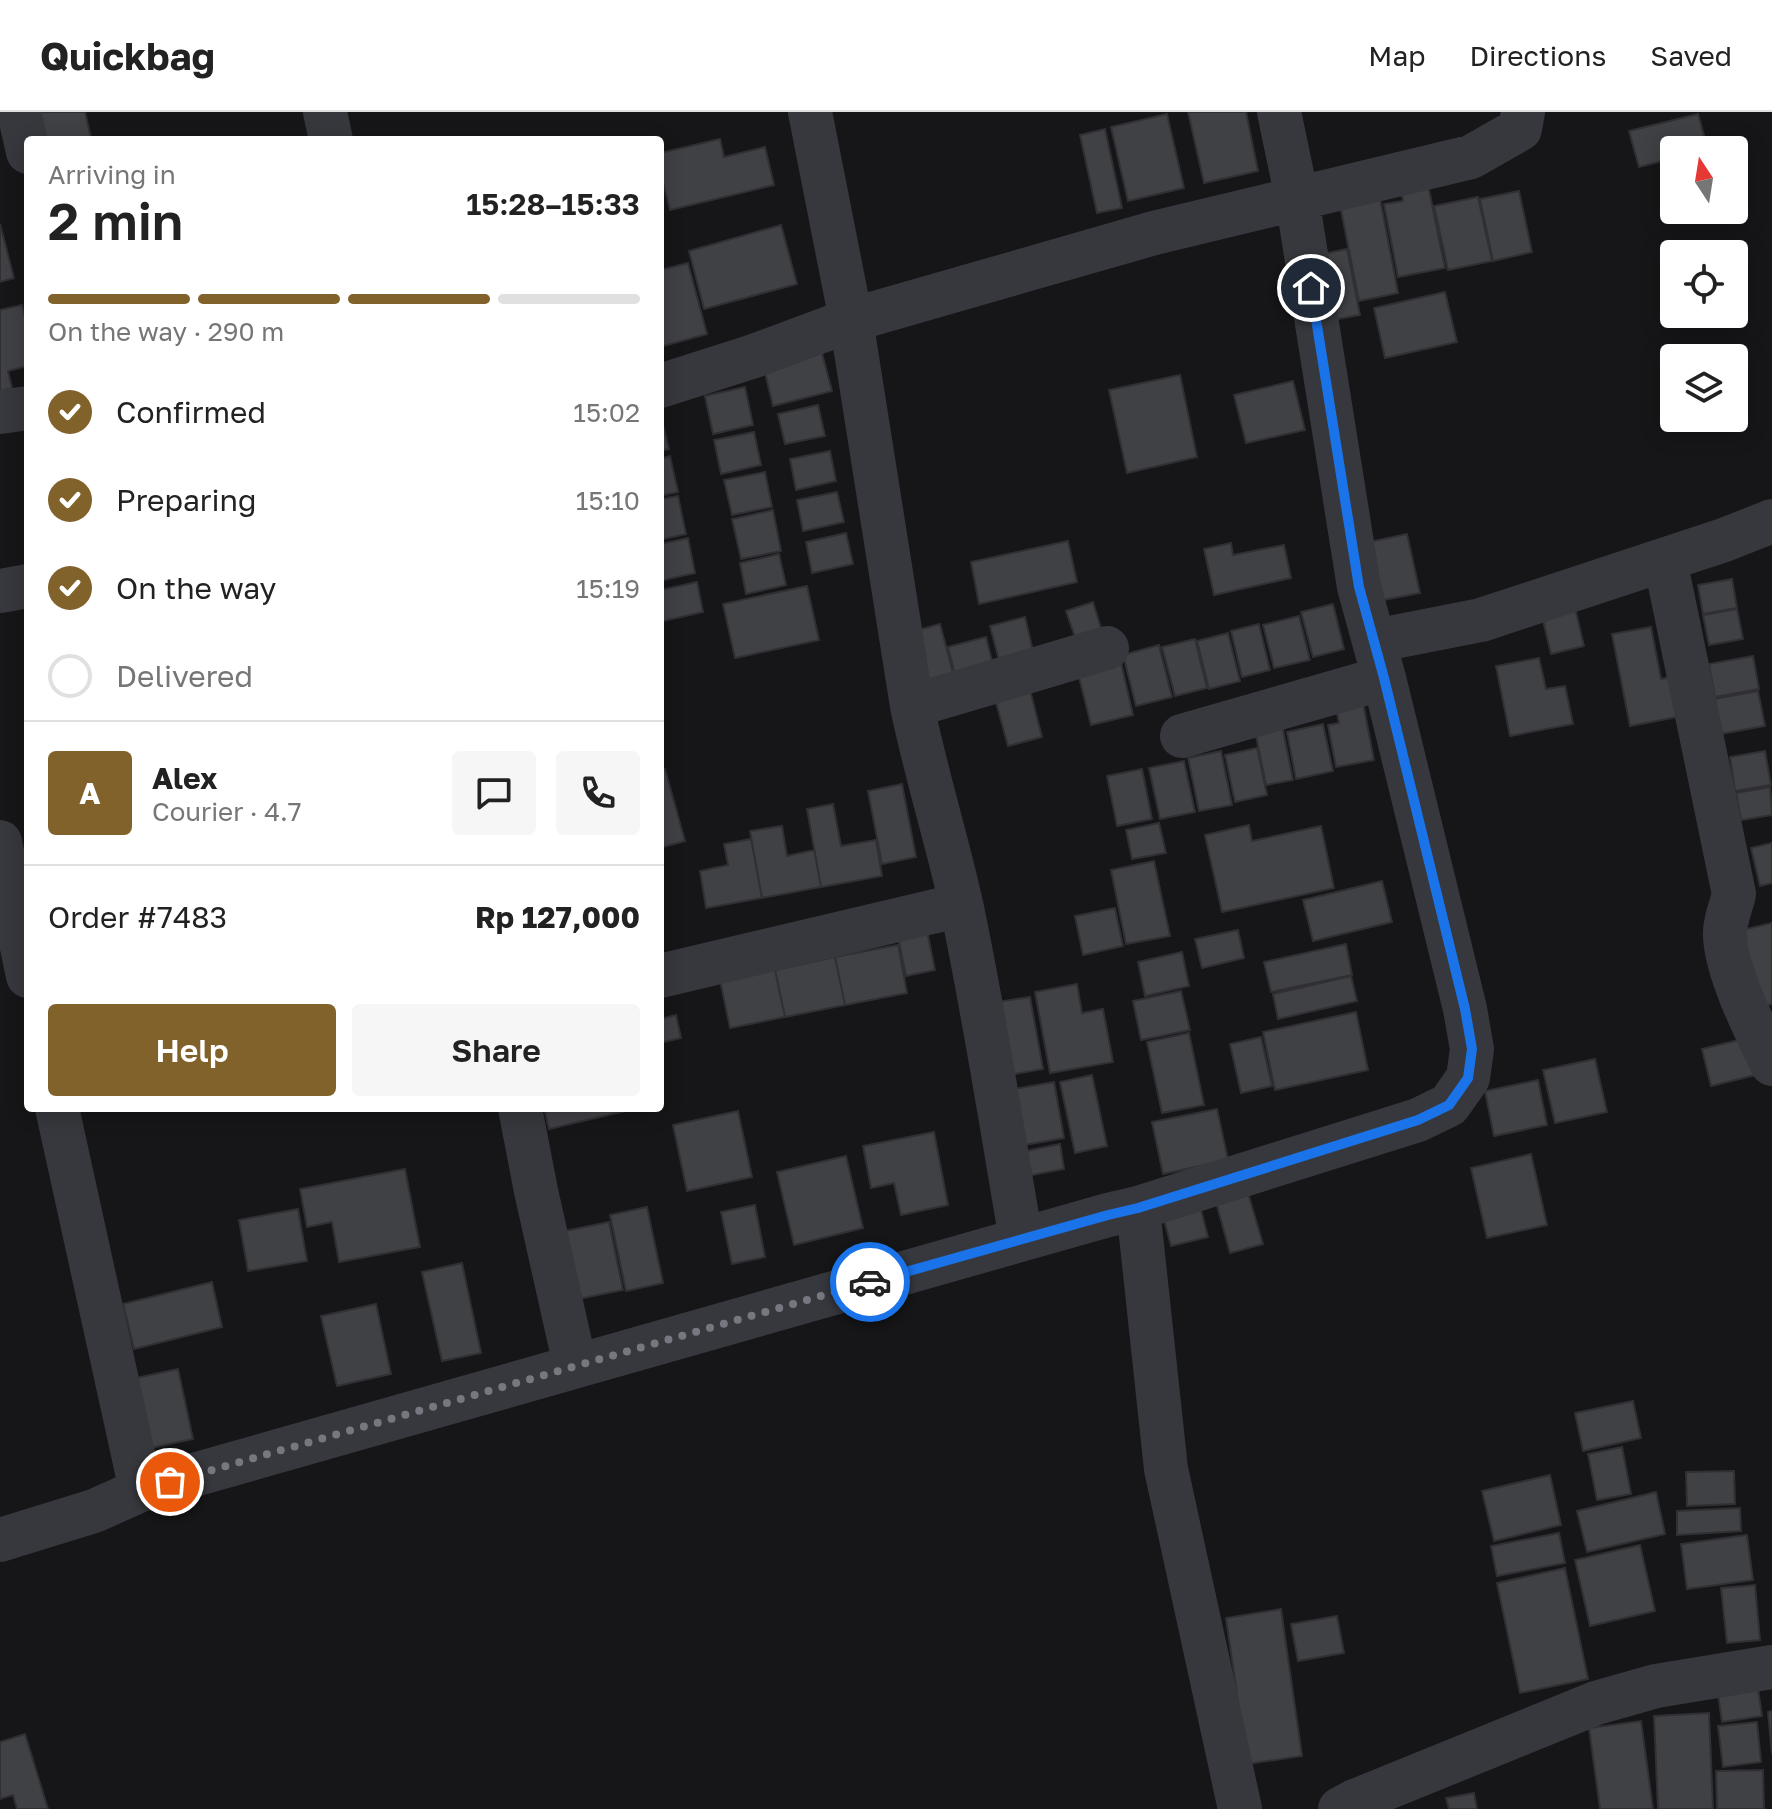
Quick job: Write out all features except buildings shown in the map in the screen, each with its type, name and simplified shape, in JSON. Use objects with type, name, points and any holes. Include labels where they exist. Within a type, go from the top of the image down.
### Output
[{"type":"street","points":[[19,112],[24,136]]},
{"type":"street","points":[[325,112],[330,136]]},
{"type":"street","points":[[810,112],[851,320],[912,706],[961,905],[1021,1239]]},
{"type":"street","points":[[0,1540],[94,1511],[141,1490],[1138,1208],[1418,1120],[1449,1105],[1468,1078],[1472,1049],[1465,1009],[1359,587],[1297,198],[1279,112]]},
{"type":"street","points":[[664,385],[851,320],[1154,233],[1471,157],[1520,129],[1523,112]]},
{"type":"street","points":[[0,412],[24,409]]},
{"type":"street","points":[[1182,736],[1481,620],[1724,540],[1772,521]]},
{"type":"street","points":[[1665,560],[1734,894],[1724,935],[1736,981],[1772,1064]]},
{"type":"street","points":[[0,591],[24,587]]},
{"type":"street","points":[[912,706],[1107,648]]},
{"type":"street","points":[[0,842],[24,957]]},
{"type":"street","points":[[664,975],[961,905]]},
{"type":"street","points":[[58,1112],[141,1490]]},
{"type":"street","points":[[521,1112],[575,1365]]},
{"type":"street","points":[[1138,1208],[1166,1469],[1240,1809]]},
{"type":"street","points":[[1340,1809],[1596,1703],[1656,1686],[1772,1667]]},
{"type":"way so far","points":[[170,1482],[870,1282]]},
{"type":"route","points":[[870,1282],[1138,1208],[1418,1120],[1449,1105],[1468,1078],[1472,1049],[1465,1009],[1359,587],[1311,288]]}]
